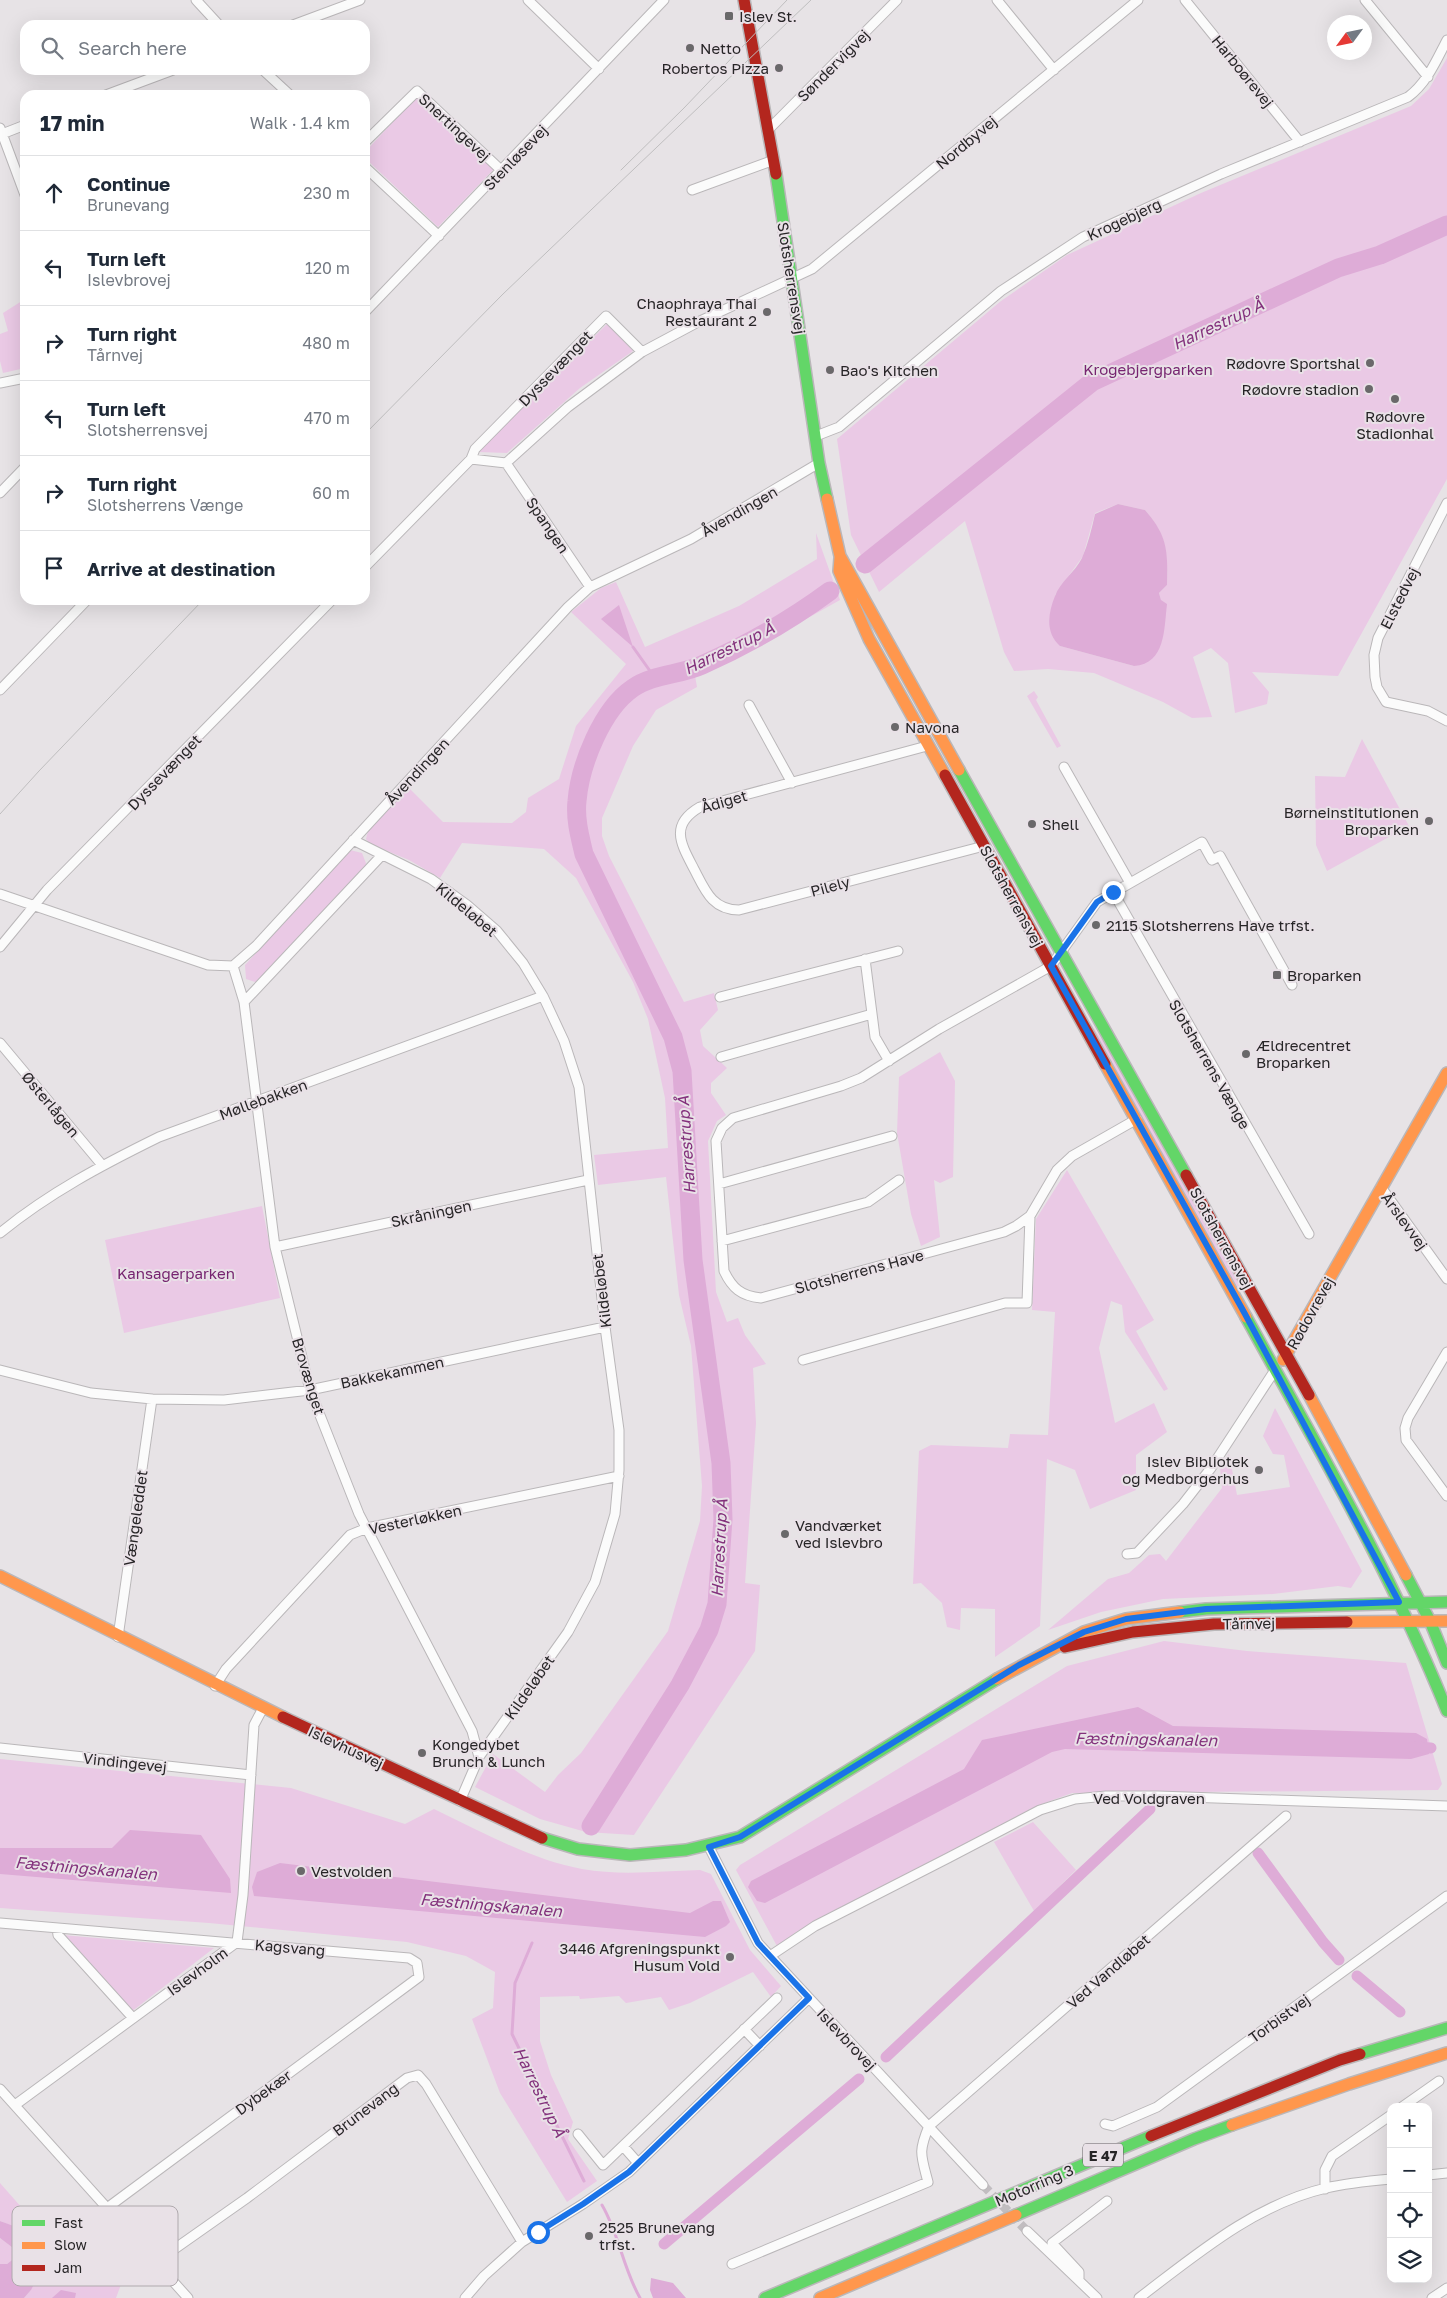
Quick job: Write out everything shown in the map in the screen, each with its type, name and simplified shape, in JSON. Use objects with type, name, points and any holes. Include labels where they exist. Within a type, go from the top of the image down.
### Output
[{"type":"main road","name":"Slotsherrensvej","points":[[744,0],[774,160],[819,463],[840,556],[839,572],[865,631],[927,746],[1137,1119],[1275,1370],[1399,1602],[1447,1711]]},
{"type":"main road","name":"Slotsherrensvej","points":[[840,556],[1015,871],[1062,950],[1351,1471],[1430,1621],[1447,1663]]},
{"type":"main road","name":"Rødovrevej","points":[[1275,1370],[1287,1355],[1380,1187],[1447,1073]]},
{"type":"main road","name":"Islevhusvej","points":[[0,1576],[216,1686],[542,1839],[591,1852],[641,1856],[709,1847]]},
{"type":"main road","name":"Tårnvej","points":[[709,1847],[740,1837],[770,1820],[1019,1665],[1084,1632],[1126,1619],[1168,1612],[1399,1602],[1447,1602]]},
{"type":"main road","name":"Tårnvej","points":[[1053,1649],[1133,1632],[1173,1626],[1447,1621]]},
{"type":"main road","name":"Motorring 3","points":[[765,2298],[1186,2121],[1340,2060],[1447,2028]]},
{"type":"main road","name":"Motorring 3","points":[[820,2298],[1194,2139],[1349,2084],[1447,2053]]},
{"type":"street","points":[[196,0],[214,20]]},
{"type":"street","points":[[306,20],[360,0]]},
{"type":"street","points":[[528,0],[599,69]]},
{"type":"street","name":"Stenløsevej","points":[[370,307],[664,0]]},
{"type":"street","name":"Søndervigvej","points":[[768,130],[897,0]]},
{"type":"street","points":[[997,0],[1054,70]]},
{"type":"street","name":"Nordbyvej","points":[[792,279],[812,269],[1138,0]]},
{"type":"street","name":"Harboørevej","points":[[1185,0],[1300,142]]},
{"type":"street","points":[[1365,0],[1428,76]]},
{"type":"street","name":"Krogebjerg","points":[[816,436],[840,427],[1001,291],[1083,238],[1222,174],[1408,97],[1419,90],[1447,40]]},
{"type":"street","points":[[119,90],[160,75]]},
{"type":"street","points":[[268,75],[285,90]]},
{"type":"street","name":"Snertingevej","points":[[370,137],[417,90],[502,171]]},
{"type":"street","points":[[20,126],[1,131],[20,182]]},
{"type":"street","points":[[692,190],[774,160]]},
{"type":"street","points":[[370,172],[439,236]]},
{"type":"street","points":[[471,459],[506,463],[568,406],[642,352],[700,321],[792,279]]},
{"type":"street","name":"Dyssevænget","points":[[370,562],[471,459],[475,449],[606,316],[642,352]]},
{"type":"street","points":[[0,383],[20,379]]},
{"type":"street","name":"Spangen","points":[[506,463],[590,587]]},
{"type":"street","name":"Åvendingen","points":[[233,966],[256,946],[563,613],[590,587],[691,539],[819,463]]},
{"type":"street","points":[[0,493],[20,472]]},
{"type":"street","name":"Elstedvej","points":[[1447,504],[1378,638],[1374,655],[1375,677],[1382,697],[1392,704],[1428,710],[1447,721]]},
{"type":"street","points":[[0,690],[82,605]]},
{"type":"street","name":"Dyssevænget","points":[[0,947],[34,905],[327,605]]},
{"type":"street","points":[[749,705],[792,783]]},
{"type":"street","name":"Ådiget","points":[[694,870],[681,845],[680,836],[685,819],[700,807],[927,746]]},
{"type":"street","points":[[1064,767],[1130,883]]},
{"type":"street","name":"Kildeløbet","points":[[353,840],[431,879],[467,904],[497,931],[522,963],[543,996],[564,1041],[579,1088],[605,1327],[619,1430],[619,1476],[615,1514],[595,1582],[568,1632],[479,1757],[460,1801]]},
{"type":"street","points":[[1051,966],[1097,902],[1202,842],[1212,860],[1220,856],[1292,985]]},
{"type":"street","name":"Pilely","points":[[694,870],[713,902],[722,908],[739,910],[984,846]]},
{"type":"street","points":[[244,1002],[382,855]]},
{"type":"street","name":"Slotsherrens Vænge","points":[[1113,892],[1309,1234]]},
{"type":"street","points":[[0,894],[208,965],[233,966]]},
{"type":"street","points":[[720,997],[898,951]]},
{"type":"street","points":[[865,959],[875,1037],[889,1061]]},
{"type":"street","name":"Brovænget","points":[[233,966],[244,1002],[275,1247],[310,1390],[359,1514],[472,1731],[479,1757]]},
{"type":"street","name":"Slotsherrens Have","points":[[1051,966],[939,1029],[861,1078],[841,1086],[732,1118],[722,1128],[716,1141],[724,1271],[730,1284],[747,1297],[761,1298],[1004,1232],[1030,1216],[1057,1170],[1072,1156],[1137,1119]]},
{"type":"street","name":"Møllebakken","points":[[0,1233],[47,1197],[102,1165],[159,1138],[543,996]]},
{"type":"street","points":[[722,1057],[872,1014]]},
{"type":"street","name":"Østerlågen","points":[[0,1043],[102,1165]]},
{"type":"street","points":[[719,1184],[892,1136]]},
{"type":"street","name":"Skråningen","points":[[275,1247],[588,1180]]},
{"type":"street","points":[[722,1241],[868,1202],[899,1180]]},
{"type":"street","name":"Årslevvej","points":[[1380,1187],[1447,1279]]},
{"type":"street","name":"Slotsherrens Have","points":[[803,1360],[1005,1304],[1028,1303],[1030,1216]]},
{"type":"street","name":"Bakkekammen","points":[[0,1370],[91,1393],[152,1399],[224,1400],[310,1390],[605,1327]]},
{"type":"street","points":[[1447,1352],[1408,1418],[1405,1428],[1406,1440],[1447,1496]]},
{"type":"street","name":"Rødovrevej","points":[[1127,1554],[1136,1553],[1183,1504],[1211,1468],[1275,1370]]},
{"type":"street","name":"Vængeleddet","points":[[118,1637],[152,1399]]},
{"type":"street","name":"Vesterløkken","points":[[216,1686],[226,1669],[350,1535],[367,1528],[619,1476]]},
{"type":"street","name":"Islevholm","points":[[15,2105],[237,1942],[243,1894],[254,1725],[263,1708]]},
{"type":"street","name":"Vindingevej","points":[[0,1748],[250,1775]]},
{"type":"street","name":"Ved Voldgraven","points":[[770,1956],[815,1926],[1040,1810],[1075,1799],[1106,1796],[1158,1796],[1447,1806]]},
{"type":"street","name":"Ved Vandløbet","points":[[929,2126],[1286,1816]]},
{"type":"street","name":"Islevbrovej","points":[[709,1847],[758,1943],[983,2184]]},
{"type":"street","name":"Torbistvej","points":[[1105,2124],[1113,2126],[1157,2108],[1447,1896]]},
{"type":"street","name":"Kagsvang","points":[[0,1923],[409,1958],[417,1963],[419,1977]]},
{"type":"street","points":[[57,1928],[58,1935],[133,2018]]},
{"type":"street","name":"Dybekær","points":[[110,2206],[419,1977]]},
{"type":"street","points":[[578,2134],[603,2165],[777,1998]]},
{"type":"street","points":[[465,2298],[484,2276],[522,2242],[583,2204],[638,2162],[809,1998]]},
{"type":"street","points":[[744,2030],[760,2046]]},
{"type":"street","name":"Brunevang","points":[[178,2247],[247,2198],[407,2078],[418,2076],[426,2084],[522,2242]]},
{"type":"street","points":[[1407,2103],[1439,2080]]},
{"type":"street","points":[[0,2089],[105,2206]]},
{"type":"street","points":[[1325,2189],[1325,2170],[1332,2156],[1387,2118]]},
{"type":"street","points":[[732,2264],[928,2182],[921,2156],[921,2146],[929,2126]]},
{"type":"street","points":[[623,2146],[638,2162]]},
{"type":"street","points":[[1432,2175],[1447,2173]]},
{"type":"street","points":[[1139,2298],[1233,2228],[1263,2211],[1325,2189],[1387,2180]]},
{"type":"street","points":[[1075,2276],[1079,2272],[1052,2243],[1107,2201]]},
{"type":"street","points":[[1027,2231],[1097,2298]]},
{"type":"street","points":[[177,2286],[188,2298]]},
{"type":"street","points":[[1432,2298],[1447,2288]]},
{"type":"green space","name":"Krogebjergparken","points":[[1447,58],[1447,479],[1338,676],[1252,672],[1269,692],[1267,704],[1235,713],[1228,663],[1211,648],[1193,657],[1212,717],[1192,718],[1163,702],[1094,673],[1048,669],[1014,671],[1004,652],[965,521],[879,592],[851,535],[837,439],[1001,301],[1067,255],[1201,193],[1411,106],[1429,89]],"holes":[[[1118,504],[1145,510],[1158,528],[1165,545],[1167,585],[1159,593],[1161,600],[1134,666],[1060,646],[1055,595],[1083,556],[1095,513]]]},
{"type":"green space","points":[[417,96],[494,169],[438,227],[370,163],[370,147]]},
{"type":"green space","points":[[20,302],[20,369],[3,373],[0,361],[0,334],[8,331],[3,313]]},
{"type":"green space","points":[[608,323],[633,351],[580,388],[507,453],[478,452]]},
{"type":"green space","points":[[816,533],[840,600],[758,646],[695,676],[697,687],[656,710],[633,746],[602,818],[602,836],[609,856],[684,1002],[714,993],[718,1010],[700,1030],[703,1046],[727,1068],[711,1083],[711,1093],[726,1115],[717,1121],[708,1141],[716,1292],[727,1322],[738,1318],[745,1335],[766,1364],[753,1368],[756,1423],[745,1583],[760,1585],[755,1651],[634,1835],[586,1832],[540,1819],[475,1787],[493,1754],[545,1792],[558,1775],[581,1753],[668,1631],[700,1521],[702,1486],[691,1346],[679,1295],[666,1177],[598,1185],[594,1155],[668,1148],[665,1098],[648,1019],[633,982],[576,878],[544,849],[462,843],[440,878],[409,860],[370,844],[366,839],[368,831],[409,788],[443,822],[512,823],[526,812],[528,798],[559,779],[576,726],[626,664],[571,612],[601,588],[616,582],[645,647],[739,606],[817,559]]},
{"type":"green space","points":[[1034,691],[1038,697],[1036,700],[1061,746],[1057,748],[1027,696]]},
{"type":"green space","points":[[1362,739],[1409,826],[1327,871],[1316,845],[1315,776],[1345,777]]},
{"type":"green space","points":[[350,850],[362,853],[367,866],[258,983],[246,979],[245,965]]},
{"type":"green space","points":[[1091,1024],[1105,1044],[1240,1286],[1238,1287],[1228,1274],[1088,1026]]},
{"type":"green space","points":[[940,1052],[955,1081],[953,1177],[940,1183],[934,1180],[940,1237],[921,1246],[911,1214],[897,1133],[899,1077]]},
{"type":"green space","points":[[1067,1170],[1154,1320],[1136,1331],[1168,1389],[1164,1391],[1125,1332],[1122,1305],[1111,1301],[1099,1348],[1115,1423],[1154,1403],[1167,1432],[1136,1455],[1136,1490],[1090,1509],[1075,1470],[1047,1459],[1040,1626],[995,1657],[995,1609],[961,1608],[960,1630],[947,1627],[942,1603],[921,1583],[913,1584],[919,1451],[931,1445],[1008,1448],[1010,1434],[1048,1435],[1055,1312],[1032,1310],[1036,1219]]},
{"type":"green space","name":"Kansagerparken","points":[[262,1206],[280,1298],[124,1333],[105,1240]]},
{"type":"green space","points":[[1275,1408],[1362,1571],[1351,1588],[1338,1586],[1273,1594],[1163,1599],[1101,1612],[1048,1630],[1108,1579],[1129,1573],[1149,1555],[1160,1554],[1166,1561],[1222,1488],[1220,1467],[1229,1454],[1237,1495],[1290,1487],[1284,1455],[1273,1454],[1263,1436]]},
{"type":"green space","points":[[1164,1641],[1247,1651],[1406,1663],[1442,1784],[1438,1790],[1072,1793],[1039,1805],[796,1932],[778,1948],[736,1870],[740,1865],[1067,1666]]},
{"type":"green space","name":"Vestvolden","points":[[0,1759],[291,1788],[405,1824],[434,1809],[506,1844],[563,1865],[611,1872],[700,1870],[711,1874],[750,1950],[781,1986],[771,1997],[753,1972],[690,2003],[669,2010],[661,1997],[626,2003],[619,1996],[580,1999],[579,1996],[540,1997],[540,2041],[551,2075],[573,2122],[568,2139],[597,2181],[567,2202],[500,2093],[472,2019],[493,2008],[495,1972],[466,1956],[407,1942],[209,1923],[0,1908]]},
{"type":"green space","points":[[1033,1822],[1076,1870],[1034,1911],[994,1842]]},
{"type":"green space","points":[[62,1935],[214,1948],[131,2012]]},
{"type":"green space","points":[[0,2183],[20,2206],[12,2206],[12,2226],[0,2221]]},
{"type":"green space","points":[[0,2238],[12,2247],[12,2260],[7,2264],[0,2265]]},
{"type":"green space","points":[[30,2286],[120,2286],[116,2298],[24,2298],[31,2290]]},
{"type":"water","points":[[1118,504],[1145,510],[1153,519],[1162,536],[1167,554],[1167,585],[1159,593],[1161,600],[1167,604],[1164,634],[1158,652],[1152,659],[1144,664],[1134,666],[1060,646],[1052,635],[1049,622],[1057,591],[1082,558],[1095,514]]},
{"type":"water","points":[[619,605],[633,647],[601,619]]},
{"type":"water","points":[[1138,1707],[1173,1726],[1416,1733],[1427,1739],[1429,1754],[1411,1759],[1065,1749],[1052,1752],[765,1903],[757,1901],[748,1887],[751,1881],[964,1769],[982,1740]]},
{"type":"water","points":[[130,1830],[201,1835],[230,1879],[231,1893],[0,1874],[0,1848],[112,1848]]},
{"type":"water","points":[[280,1863],[690,1913],[713,1901],[721,1901],[730,1922],[705,1937],[254,1896],[252,1887],[257,1872]]},
{"type":"water","points":[[0,2221],[12,2225],[12,2247],[0,2238]]},
{"type":"water","points":[[12,2260],[12,2286],[33,2286],[24,2298],[0,2298],[0,2264],[7,2264]]},
{"type":"water","points":[[651,2278],[673,2283],[686,2298],[653,2298],[650,2290]]},
{"type":"water","points":[[61,2290],[76,2293],[75,2298],[52,2298]]},
{"type":"waterway","name":"Harrestrup Å","points":[[865,564],[1092,382],[1338,268],[1380,255],[1447,225]]},
{"type":"waterway","name":"Harrestrup Å","points":[[591,1826],[680,1685],[709,1630],[717,1604],[723,1519],[721,1463],[693,1260],[682,1071],[673,1037],[584,854],[578,828],[577,801],[579,787],[588,755],[602,723],[622,697],[633,688],[649,680],[694,668],[718,658],[784,622],[830,591]]},
{"type":"waterway","points":[[633,647],[655,678]]},
{"type":"waterway","name":"Fæstningskanalen","points":[[1413,1747],[1431,1748]]},
{"type":"waterway","points":[[886,2057],[1150,1809]]},
{"type":"waterway","points":[[1258,1853],[1323,1942],[1339,1960]]},
{"type":"waterway","name":"Harrestrup Å","points":[[532,1943],[515,1983],[512,2034],[584,2181]]},
{"type":"waterway","points":[[1357,1976],[1400,2012]]},
{"type":"waterway","points":[[664,2244],[859,2079]]},
{"type":"waterway","name":"Harrestrup Å","points":[[602,2205],[640,2298]]},
{"type":"tunnel","points":[[983,2185],[1027,2231]]},
{"type":"tram line","points":[[621,170],[684,108],[787,0]]},
{"type":"tram line","points":[[370,429],[503,294],[811,0]]},
{"type":"tram line","points":[[0,814],[198,605]]},
{"type":"traffic: fast","points":[[776,174],[819,463],[827,499]]},
{"type":"traffic: fast","points":[[959,770],[1186,1175]]},
{"type":"traffic: fast","points":[[1246,1317],[1378,1560],[1447,1711]]},
{"type":"traffic: fast","points":[[1406,1575],[1430,1621],[1447,1663]]},
{"type":"traffic: fast","points":[[1180,1612],[1206,1609],[1447,1602]]},
{"type":"traffic: fast","points":[[542,1838],[578,1849],[630,1855],[686,1850],[740,1837],[997,1679]]},
{"type":"traffic: fast","points":[[1360,2054],[1447,2028]]},
{"type":"traffic: fast","points":[[1016,2215],[1194,2139],[1232,2125]]},
{"type":"traffic: fast","points":[[765,2298],[1151,2136]]},
{"type":"traffic: slow","points":[[827,499],[840,556],[959,770]]},
{"type":"traffic: slow","points":[[840,558],[839,571],[869,639],[945,775]]},
{"type":"traffic: slow","points":[[1105,1064],[1246,1317]]},
{"type":"traffic: slow","points":[[1283,1360],[1447,1073]]},
{"type":"traffic: slow","points":[[1309,1395],[1406,1575]]},
{"type":"traffic: slow","points":[[0,1576],[283,1717]]},
{"type":"traffic: slow","points":[[997,1679],[1084,1632],[1126,1619],[1180,1612]]},
{"type":"traffic: slow","points":[[1347,1622],[1447,1621]]},
{"type":"traffic: slow","points":[[1232,2125],[1349,2084],[1447,2053]]},
{"type":"traffic: slow","points":[[820,2298],[1016,2215]]},
{"type":"traffic: jam","points":[[744,0],[776,174]]},
{"type":"traffic: jam","points":[[945,775],[1105,1064]]},
{"type":"traffic: jam","points":[[1186,1175],[1309,1395]]},
{"type":"traffic: jam","points":[[1065,1647],[1133,1632],[1214,1624],[1347,1622]]},
{"type":"traffic: jam","points":[[283,1717],[542,1838]]},
{"type":"traffic: jam","points":[[1151,2136],[1340,2060],[1360,2054]]},
{"type":"place","name":"Islev St.","points":[[729,16]]},
{"type":"place","name":"Netto","points":[[690,48]]},
{"type":"place","name":"Robertos Pizza","points":[[779,68]]},
{"type":"place","name":"Chaophraya Thai Restaurant 2","points":[[767,312]]},
{"type":"place","name":"Rødovre Sportshal","points":[[1370,363]]},
{"type":"place","name":"Bao's Kitchen","points":[[830,370]]},
{"type":"place","name":"Rødovre stadion","points":[[1369,389]]},
{"type":"place","name":"Rødovre Stadionhal","points":[[1395,399]]},
{"type":"place","name":"Navona","points":[[895,727]]},
{"type":"place","name":"Børneinstitutionen Broparken","points":[[1429,821]]},
{"type":"place","name":"Shell","points":[[1032,824]]},
{"type":"place","name":"2115 Slotsherrens Have trfst.","points":[[1096,925]]},
{"type":"place","name":"Broparken","points":[[1277,975]]},
{"type":"place","name":"Ældrecentret Broparken","points":[[1246,1054]]},
{"type":"place","name":"Islev Bibliotek og Medborgerhus","points":[[1259,1470]]},
{"type":"place","name":"Vandværket ved Islevbro","points":[[785,1534]]},
{"type":"place","name":"Kongedybet Brunch & Lunch","points":[[422,1753]]},
{"type":"place","name":"Vestvolden","points":[[301,1871]]},
{"type":"place","name":"3446 Afgreningspunkt Husum Vold","points":[[730,1957]]},
{"type":"place","name":"2525 Brunevang trfst.","points":[[589,2236]]},
{"type":"route","points":[[538,2232],[629,2172],[809,1998],[758,1943],[717,1858],[709,1847],[740,1837],[770,1820],[1019,1665],[1084,1632],[1126,1619],[1168,1612],[1399,1602],[1389,1580],[1346,1504],[1245,1314],[1051,966],[1097,902],[1113,892]]}]
